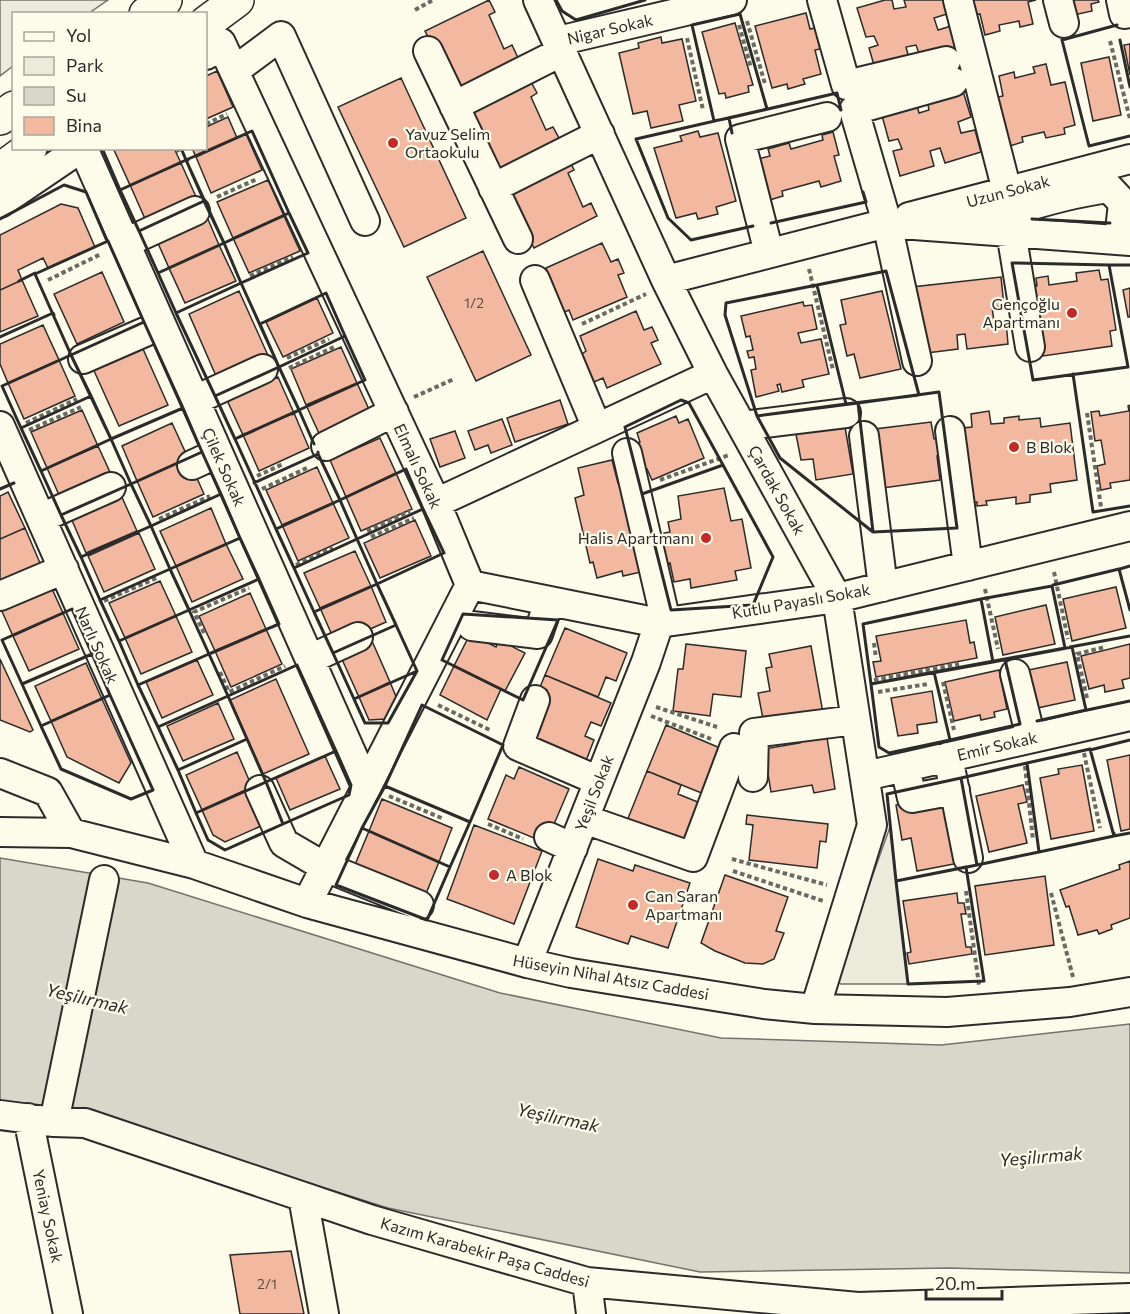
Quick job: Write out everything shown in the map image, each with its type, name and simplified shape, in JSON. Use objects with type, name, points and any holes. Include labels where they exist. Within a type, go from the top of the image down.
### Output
[{"type":"main road","points":[[149,12],[165,0]]},
{"type":"main road","points":[[207,22],[237,0]]},
{"type":"main road","points":[[0,170],[27,150]]},
{"type":"street","name":"Çardak Sokak","points":[[538,0],[667,282],[712,374],[837,598],[872,825],[815,1009]]},
{"type":"street","points":[[822,0],[846,85],[949,71],[854,110],[887,223],[917,360]]},
{"type":"street","points":[[958,0],[1007,191]]},
{"type":"street","points":[[1120,0],[1124,14],[1124,29]]},
{"type":"street","name":"Nigar Sokak","points":[[454,106],[561,46],[717,9]]},
{"type":"street","points":[[234,71],[281,36],[365,221]]},
{"type":"street","name":"Elmalı Sokak","points":[[207,54],[221,44],[436,503],[470,585]]},
{"type":"street","points":[[428,51],[518,239]]},
{"type":"street","points":[[769,253],[740,139],[827,117]]},
{"type":"street","points":[[493,188],[600,134]]},
{"type":"street","name":"Çilek Sokak","points":[[0,203],[79,150]]},
{"type":"street","name":"Çilek Sokak","points":[[83,150],[366,786]]},
{"type":"street","name":"Uzun Sokak","points":[[667,282],[769,253],[1130,159]]},
{"type":"street","points":[[964,229],[1082,191],[1109,188],[1123,203],[1124,241]]},
{"type":"street","points":[[125,243],[203,205]]},
{"type":"street","name":"Uzun Sokak","points":[[887,223],[1124,241]]},
{"type":"street","points":[[1011,232],[1030,346]]},
{"type":"street","points":[[535,280],[597,428]]},
{"type":"street","points":[[83,359],[161,325]]},
{"type":"street","points":[[197,405],[275,369]]},
{"type":"street","points":[[436,503],[712,374]]},
{"type":"street","points":[[319,456],[392,410]]},
{"type":"street","points":[[747,436],[846,413]]},
{"type":"street","points":[[950,431],[968,566]]},
{"type":"street","name":"Narlı Sokak","points":[[3,433],[194,864]]},
{"type":"street","points":[[864,436],[882,587]]},
{"type":"street","points":[[192,465],[218,453]]},
{"type":"street","points":[[627,453],[663,623]]},
{"type":"street","points":[[945,468],[968,566]]},
{"type":"street","points":[[43,523],[112,492]]},
{"type":"street","name":"Kutlu Payaslı Sokak","points":[[470,585],[663,623],[837,598],[1118,529]]},
{"type":"street","points":[[0,585],[61,564]]},
{"type":"street","points":[[0,596],[61,564]]},
{"type":"street","points":[[307,903],[314,860],[366,786],[470,585]]},
{"type":"street","points":[[472,626],[538,634],[549,602]]},
{"type":"street","name":"Yeşil Sokak","points":[[527,963],[561,842],[584,819],[663,623]]},
{"type":"street","points":[[309,657],[358,637]]},
{"type":"street","points":[[1012,683],[1024,740]]},
{"type":"street","points":[[536,700],[518,746],[599,781]]},
{"type":"street","points":[[753,777],[754,733],[852,700]]},
{"type":"street","name":"Emir Sokak","points":[[865,776],[1130,716]]},
{"type":"street","points":[[584,819],[693,857],[727,738]]},
{"type":"street","points":[[958,755],[976,855],[955,790],[958,755]]},
{"type":"street","points":[[905,767],[912,798],[955,790]]},
{"type":"street","points":[[0,773],[48,792],[71,833]]},
{"type":"street","points":[[266,786],[284,843],[314,860],[419,905]]},
{"type":"street","name":"Hüseyin Nihal Atsız Caddesi","points":[[0,832],[71,833],[194,864],[307,903],[527,963],[571,973],[764,1004],[815,1009],[947,1012],[1079,1000],[1130,992]]},
{"type":"street","points":[[41,1120],[104,880]]},
{"type":"street","name":"Kazım Karabekir Paşa Caddesi","points":[[0,1115],[85,1123],[372,1220],[587,1282],[858,1307],[1130,1298]]},
{"type":"street","name":"Yeniay Sokak","points":[[41,1120],[69,1314]]},
{"type":"street","points":[[303,1197],[324,1314]]},
{"type":"street","points":[[587,1282],[591,1314]]},
{"type":"path","points":[[415,10],[433,0]]},
{"type":"path","points":[[717,9],[751,68]]},
{"type":"path","points":[[717,9],[765,84]]},
{"type":"path","points":[[704,111],[717,9]]},
{"type":"path","points":[[1124,29],[1130,119]]},
{"type":"path","points":[[178,150],[180,155]]},
{"type":"path","points":[[203,205],[279,168]]},
{"type":"path","points":[[48,279],[125,243]]},
{"type":"path","points":[[804,244],[833,370]]},
{"type":"path","points":[[250,276],[316,246]]},
{"type":"path","points":[[558,336],[667,282]]},
{"type":"path","points":[[275,369],[356,332]]},
{"type":"path","points":[[275,369],[356,332]]},
{"type":"path","points":[[392,410],[454,379]]},
{"type":"path","points":[[3,433],[77,399]]},
{"type":"path","points":[[3,433],[81,407]]},
{"type":"path","points":[[1088,413],[1118,529]]},
{"type":"path","points":[[658,481],[747,436]]},
{"type":"path","points":[[159,519],[236,492],[319,456]]},
{"type":"path","points":[[367,531],[436,503]]},
{"type":"path","points":[[371,537],[436,503]]},
{"type":"path","points":[[1048,546],[1068,639]]},
{"type":"path","points":[[204,633],[194,612],[333,548]]},
{"type":"path","points":[[968,566],[998,649]]},
{"type":"path","points":[[82,610],[159,577]]},
{"type":"path","points":[[1100,828],[1077,654],[1105,647]]},
{"type":"path","points":[[220,672],[229,692],[309,657]]},
{"type":"path","points":[[852,700],[959,664]]},
{"type":"path","points":[[943,682],[958,755]]},
{"type":"path","points":[[852,700],[928,684]]},
{"type":"path","points":[[413,693],[492,731]]},
{"type":"path","points":[[630,704],[727,738]]},
{"type":"path","points":[[630,704],[727,738]]},
{"type":"path","points":[[1024,740],[1033,840]]},
{"type":"path","points":[[366,786],[444,819]]},
{"type":"path","points":[[732,859],[848,900]]},
{"type":"path","points":[[732,871],[848,900]]},
{"type":"path","points":[[966,891],[983,1009]]},
{"type":"path","points":[[1051,893],[1079,1000]]},
{"type":"green space","points":[[0,0],[108,0],[90,12],[12,12],[12,67],[0,76]]},
{"type":"green space","points":[[890,827],[908,984],[841,984],[835,980]]},
{"type":"water","name":"Yeşilırmak","points":[[0,858],[148,883],[500,993],[721,1038],[941,1045],[1130,1024],[1130,1273],[949,1268],[700,1272],[388,1208],[68,1107],[0,1103]]},
{"type":"building","points":[[489,0],[495,12],[489,15],[504,49],[512,45],[518,58],[455,90],[425,31]]},
{"type":"building","points":[[892,0],[894,9],[906,7],[904,0],[943,0],[947,14],[934,18],[938,30],[951,26],[957,48],[921,59],[916,45],[906,47],[910,62],[876,72],[869,48],[878,45],[874,36],[866,37],[857,8]]},
{"type":"building","points":[[961,0],[1036,0],[1028,2],[1033,24],[1020,27],[1019,21],[999,25],[1000,31],[985,35],[980,14],[965,17]]},
{"type":"building","points":[[1064,0],[1098,0],[1099,2],[1091,4],[1092,11],[1074,15]]},
{"type":"building","points":[[806,13],[810,29],[815,28],[820,49],[815,50],[821,74],[803,79],[805,84],[788,89],[787,84],[772,88],[755,26]]},
{"type":"building","points":[[735,23],[753,85],[748,86],[749,92],[726,98],[725,93],[719,94],[702,32]]},
{"type":"building","points":[[661,37],[662,43],[682,39],[696,101],[679,105],[683,121],[651,128],[647,111],[633,114],[619,53],[639,48],[638,43]]},
{"type":"building","points":[[1130,44],[1130,75],[1124,45]]},
{"type":"building","points":[[1109,57],[1121,115],[1093,121],[1081,63]]},
{"type":"building","points":[[1046,64],[1051,85],[1065,82],[1075,125],[1064,128],[1065,134],[1046,138],[1044,132],[1022,137],[1023,142],[1006,147],[988,99],[1003,96],[999,76],[1014,72],[1015,78],[1035,73],[1033,67]]},
{"type":"building","points":[[217,71],[233,107],[207,119],[207,76]]},
{"type":"building","name":"Yavuz Selim Ortaokulu","points":[[401,78],[466,218],[404,247],[338,107]]},
{"type":"building","points":[[530,80],[537,93],[531,97],[546,130],[553,127],[560,140],[497,171],[467,112]]},
{"type":"building","points":[[962,88],[971,117],[958,122],[961,133],[975,130],[981,152],[945,163],[940,148],[930,151],[934,166],[900,176],[893,151],[902,149],[898,139],[889,141],[881,112],[916,102],[919,113],[929,110],[927,99]]},
{"type":"building","points":[[228,117],[237,138],[196,157],[193,150],[207,150],[207,127]]},
{"type":"building","points":[[698,131],[700,137],[718,133],[736,201],[716,207],[718,214],[698,219],[696,213],[676,218],[654,148],[682,141],[680,136]]},
{"type":"building","points":[[833,132],[839,155],[834,156],[841,181],[821,187],[819,181],[782,191],[783,196],[760,203],[749,161],[770,156],[768,149],[789,143],[791,149],[823,140],[822,135]]},
{"type":"building","points":[[246,134],[262,170],[211,193],[196,157]]},
{"type":"building","points":[[114,150],[175,150],[181,163],[130,185]]},
{"type":"building","points":[[568,157],[574,170],[568,173],[583,207],[591,203],[597,216],[534,248],[529,238],[533,237],[515,200],[511,201],[505,189]]},
{"type":"building","points":[[181,163],[197,199],[146,221],[130,185]]},
{"type":"building","points":[[268,180],[284,216],[233,238],[217,202]]},
{"type":"building","points":[[61,204],[78,208],[95,247],[48,268],[43,258],[18,270],[22,280],[0,290],[0,235]]},
{"type":"building","points":[[204,210],[219,245],[169,268],[153,232]]},
{"type":"building","points":[[284,216],[300,251],[249,273],[233,238]]},
{"type":"building","points":[[602,243],[611,262],[618,259],[624,273],[618,275],[627,297],[573,320],[569,310],[560,314],[548,286],[553,284],[546,268]]},
{"type":"building","points":[[219,245],[236,281],[185,303],[169,268]]},
{"type":"building","points":[[483,251],[531,355],[476,381],[427,277]]},
{"type":"building","name":"Gençoğlu Apartmanı","points":[[1099,270],[1101,280],[1108,279],[1116,330],[1110,331],[1112,346],[1043,356],[1031,287],[1037,286],[1036,278],[1048,276],[1049,285],[1077,281],[1076,273]]},
{"type":"building","points":[[102,272],[124,322],[77,344],[54,294]]},
{"type":"building","points":[[1001,277],[1004,306],[992,307],[994,322],[1006,321],[1008,344],[967,349],[965,334],[957,335],[958,349],[919,354],[912,287]]},
{"type":"building","points":[[22,280],[38,316],[0,332],[0,290]]},
{"type":"building","points":[[1130,288],[1130,317],[1128,317],[1123,290]]},
{"type":"building","points":[[239,291],[271,362],[220,385],[189,314]]},
{"type":"building","points":[[882,291],[901,369],[860,378],[854,354],[847,356],[840,325],[846,324],[841,300]]},
{"type":"building","points":[[317,298],[333,333],[283,357],[266,322]]},
{"type":"building","points":[[803,302],[804,306],[812,305],[817,329],[798,333],[801,343],[821,339],[829,374],[802,380],[804,387],[782,392],[780,384],[777,385],[779,391],[756,397],[751,370],[756,369],[754,357],[749,358],[747,351],[753,350],[750,336],[746,337],[741,316]]},
{"type":"building","points":[[636,311],[644,330],[652,327],[658,340],[651,343],[661,364],[607,388],[603,378],[594,382],[582,354],[586,351],[580,336]]},
{"type":"building","points":[[43,325],[59,360],[8,383],[0,364],[0,344]]},
{"type":"building","points":[[139,340],[168,405],[119,426],[90,362]]},
{"type":"building","points":[[341,347],[357,383],[306,405],[291,369]]},
{"type":"building","points":[[59,360],[75,396],[24,419],[8,383]]},
{"type":"building","points":[[278,377],[294,413],[243,435],[227,400]]},
{"type":"building","points":[[357,383],[373,418],[322,440],[306,405]]},
{"type":"building","points":[[560,400],[568,424],[515,442],[507,418]]},
{"type":"building","points":[[1130,405],[1130,480],[1110,483],[1111,488],[1101,490],[1097,466],[1105,464],[1101,440],[1095,441],[1091,412],[1099,411],[1100,416],[1129,411],[1128,406]]},
{"type":"building","points":[[82,410],[98,446],[47,468],[31,432]]},
{"type":"building","name":"B Blok","points":[[989,411],[991,424],[1004,423],[1004,418],[1019,416],[1019,420],[1040,418],[1041,427],[1070,423],[1077,480],[1050,484],[1051,492],[1030,495],[1030,502],[1016,504],[1016,497],[986,501],[987,505],[977,506],[977,502],[964,503],[953,429],[972,427],[971,414]]},
{"type":"building","points":[[294,413],[309,448],[259,471],[243,435]]},
{"type":"building","points":[[676,416],[679,423],[688,419],[704,458],[652,480],[647,469],[641,472],[636,444],[640,442],[637,433]]},
{"type":"building","points":[[502,419],[512,445],[491,453],[488,445],[475,450],[468,431]]},
{"type":"building","points":[[844,421],[853,474],[816,480],[813,459],[801,460],[795,429]]},
{"type":"building","points":[[931,422],[934,439],[941,438],[944,455],[937,456],[940,480],[883,488],[875,429]]},
{"type":"building","points":[[172,423],[188,458],[137,481],[122,446]]},
{"type":"building","points":[[455,431],[465,458],[440,467],[430,439]]},
{"type":"building","points":[[380,438],[396,473],[346,497],[330,460]]},
{"type":"building","points":[[98,446],[114,481],[63,504],[47,468]]},
{"type":"building","points":[[188,458],[204,494],[153,517],[137,481]]},
{"type":"building","points":[[612,460],[618,483],[627,481],[641,572],[623,576],[622,571],[597,578],[593,562],[590,563],[575,498],[584,495],[578,468]]},
{"type":"building","points":[[317,467],[333,503],[282,525],[266,490]]},
{"type":"building","points":[[396,473],[412,509],[361,531],[346,497]]},
{"type":"building","name":"Halis Apartmanı","points":[[724,488],[731,521],[742,519],[751,568],[735,571],[737,580],[691,588],[690,579],[674,582],[663,544],[667,543],[664,533],[670,532],[668,522],[681,519],[678,496]]},
{"type":"building","points":[[8,492],[25,528],[0,539],[0,496]]},
{"type":"building","points":[[121,495],[137,531],[86,553],[71,518]]},
{"type":"building","points":[[333,503],[349,538],[298,561],[282,525]]},
{"type":"building","points":[[211,508],[226,544],[176,566],[160,531]]},
{"type":"building","points":[[415,520],[431,556],[380,578],[364,543]]},
{"type":"building","points":[[25,528],[40,563],[0,581],[0,539]]},
{"type":"building","points":[[139,533],[155,569],[104,592],[88,556]]},
{"type":"building","points":[[226,544],[243,579],[192,602],[176,566]]},
{"type":"building","points":[[355,551],[371,586],[320,608],[304,573]]},
{"type":"building","points":[[47,578],[63,613],[13,636],[0,607]]},
{"type":"building","points":[[160,581],[176,616],[125,638],[109,603]]},
{"type":"building","points":[[371,586],[386,622],[336,644],[320,608]]},
{"type":"building","points":[[1116,587],[1126,628],[1072,641],[1063,599]]},
{"type":"building","points":[[250,593],[266,629],[215,651],[199,616]]},
{"type":"building","points":[[1046,605],[1055,644],[1003,655],[995,617]]},
{"type":"building","points":[[63,613],[79,649],[29,671],[13,636]]},
{"type":"building","points":[[176,616],[192,652],[141,674],[125,638]]},
{"type":"building","points":[[966,620],[970,643],[974,642],[977,658],[876,677],[873,662],[881,661],[876,636]]},
{"type":"building","points":[[565,628],[627,653],[616,681],[606,677],[598,697],[545,675]]},
{"type":"building","points":[[266,629],[282,664],[231,687],[215,651]]},
{"type":"building","points":[[470,634],[496,647],[499,640],[525,653],[505,691],[454,666]]},
{"type":"building","points":[[372,641],[390,682],[359,697],[340,655]]},
{"type":"building","points":[[686,644],[746,651],[741,697],[713,694],[710,716],[673,711],[678,669],[683,669]]},
{"type":"building","points":[[1130,644],[1130,678],[1122,680],[1124,688],[1105,692],[1104,685],[1089,689],[1081,656]]},
{"type":"building","points":[[811,646],[823,713],[764,724],[758,693],[770,691],[766,668],[772,667],[769,654]]},
{"type":"building","points":[[0,659],[33,730],[30,732],[0,720]]},
{"type":"building","points":[[197,660],[213,695],[162,718],[146,682]]},
{"type":"building","points":[[1067,662],[1075,700],[1028,710],[1019,672]]},
{"type":"building","points":[[86,663],[102,699],[51,721],[35,686]]},
{"type":"building","points":[[454,666],[501,689],[487,720],[440,695]]},
{"type":"building","points":[[999,670],[1007,709],[994,712],[995,717],[981,720],[980,715],[954,721],[945,682]]},
{"type":"building","points":[[545,675],[611,703],[601,726],[591,722],[585,736],[594,740],[584,766],[526,741],[547,690],[540,687]]},
{"type":"building","points":[[276,679],[309,754],[263,774],[230,700]]},
{"type":"building","points":[[390,682],[397,699],[386,719],[369,720],[359,697]]},
{"type":"building","points":[[932,691],[937,722],[917,725],[918,733],[898,736],[891,698]]},
{"type":"building","points":[[102,699],[131,763],[119,783],[67,757],[51,721]]},
{"type":"building","points":[[218,703],[234,739],[183,761],[167,726]]},
{"type":"building","points":[[666,725],[727,751],[709,796],[647,771]]},
{"type":"building","points":[[826,731],[835,789],[814,793],[812,785],[771,792],[764,749],[800,743],[799,735]]},
{"type":"building","points":[[237,752],[252,787],[202,810],[186,775]]},
{"type":"building","points":[[1130,755],[1130,829],[1121,831],[1107,760]]},
{"type":"building","points":[[325,756],[340,789],[290,810],[276,778]]},
{"type":"building","points":[[1082,765],[1094,831],[1051,839],[1040,778],[1059,774],[1058,769]]},
{"type":"building","points":[[519,767],[569,789],[546,843],[488,819],[506,775],[514,779]]},
{"type":"building","points":[[647,771],[681,785],[678,794],[705,805],[687,851],[625,826]]},
{"type":"building","points":[[1023,785],[1027,802],[1018,804],[1027,843],[989,852],[976,796]]},
{"type":"building","points":[[252,787],[268,823],[225,842],[213,835],[202,810]]},
{"type":"building","points":[[946,795],[959,863],[917,871],[911,838],[902,840],[896,805]]},
{"type":"building","points":[[382,799],[452,828],[439,862],[369,831]]},
{"type":"building","points":[[747,815],[828,824],[826,842],[820,841],[817,868],[749,860],[753,825],[746,824]]},
{"type":"building","name":"A Blok","points":[[474,825],[542,851],[514,924],[447,899]]},
{"type":"building","points":[[369,831],[439,862],[425,896],[354,867]]},
{"type":"building","name":"Can Saran Apartmanı","points":[[598,859],[633,871],[635,865],[690,883],[668,948],[631,936],[628,944],[576,927]]},
{"type":"building","points":[[1130,861],[1130,918],[1111,925],[1112,929],[1099,934],[1097,930],[1078,935],[1069,906],[1066,907],[1060,890],[1120,869],[1119,865]]},
{"type":"building","points":[[725,875],[788,897],[776,931],[784,933],[774,959],[763,964],[745,963],[701,943]]},
{"type":"building","points":[[1045,876],[1054,945],[985,955],[975,886]]},
{"type":"building","points":[[957,893],[958,903],[964,903],[966,914],[961,914],[966,947],[971,947],[972,954],[909,964],[907,953],[911,952],[903,901]]},
{"type":"building","points":[[291,1251],[304,1314],[240,1314],[230,1255]]},
{"type":"wall","points":[[556,0],[562,11],[576,20],[645,0]]},
{"type":"wall","points":[[753,226],[691,240],[668,218],[636,139],[767,109],[740,14],[692,25],[714,121],[729,118],[837,93],[841,110]]},
{"type":"wall","points":[[1117,25],[1062,40],[1089,146],[1130,136]]},
{"type":"wall","points":[[1120,40],[1130,87]]},
{"type":"wall","points":[[729,118],[732,133]]},
{"type":"wall","points":[[729,118],[732,133]]},
{"type":"wall","points":[[252,131],[289,213],[224,243],[186,160],[252,131]]},
{"type":"wall","points":[[103,150],[120,190],[122,189]]},
{"type":"wall","points":[[182,150],[188,160]]},
{"type":"wall","points":[[186,160],[204,201],[139,231],[120,190],[186,160]]},
{"type":"wall","points":[[0,219],[64,185],[86,192],[107,241]]},
{"type":"wall","points":[[771,223],[866,202],[863,192]]},
{"type":"wall","points":[[204,201],[224,243],[158,273],[139,231],[204,201]]},
{"type":"wall","points":[[289,213],[308,253],[241,283],[224,243],[289,213]]},
{"type":"wall","points":[[1032,219],[1110,223]]},
{"type":"wall","points":[[108,241],[144,322],[71,355],[35,274],[108,241]]},
{"type":"wall","points":[[224,243],[241,283],[176,313],[158,273],[224,243]]},
{"type":"wall","points":[[1012,263],[1109,265],[1128,367],[1033,380],[1012,263]]},
{"type":"wall","points":[[1110,265],[1130,265]]},
{"type":"wall","points":[[886,271],[919,395],[846,404],[817,285],[886,271]]},
{"type":"wall","points":[[19,281],[35,273]]},
{"type":"wall","points":[[241,283],[279,367],[215,396],[176,313],[241,283]]},
{"type":"wall","points":[[817,285],[846,404],[757,416],[725,315],[726,303],[817,285]]},
{"type":"wall","points":[[326,293],[345,336],[279,367],[260,324],[326,293]]},
{"type":"wall","points":[[0,337],[53,313],[54,315]]},
{"type":"wall","points":[[144,322],[183,408],[111,439],[71,355],[144,322]]},
{"type":"wall","points":[[345,336],[365,380],[299,410],[279,367],[345,336]]},
{"type":"wall","points":[[71,355],[91,396],[21,428],[2,386],[71,355]]},
{"type":"wall","points":[[279,367],[299,410],[235,439],[215,396],[279,367]]},
{"type":"wall","points":[[1073,374],[1093,512],[1130,506]]},
{"type":"wall","points":[[939,392],[957,528],[873,532],[858,403],[939,392]]},
{"type":"wall","points":[[91,396],[111,439],[41,471],[21,428],[91,396]]},
{"type":"wall","points":[[681,400],[689,403],[723,465],[642,494],[625,427],[681,400]]},
{"type":"wall","points":[[858,403],[873,532],[780,458],[757,416],[858,403]]},
{"type":"wall","points":[[183,408],[202,452],[131,484],[111,439],[183,408]]},
{"type":"wall","points":[[292,414],[299,410],[314,444]]},
{"type":"wall","points":[[245,434],[235,439],[276,529],[285,525]]},
{"type":"wall","points":[[111,439],[131,484],[61,515],[41,471],[111,439]]},
{"type":"wall","points":[[202,452],[221,494],[151,526],[131,484],[202,452]]},
{"type":"wall","points":[[254,483],[318,452]]},
{"type":"wall","points":[[254,483],[318,454],[340,500],[331,504]]},
{"type":"wall","points":[[723,465],[773,557],[753,605],[671,610],[642,494],[723,465]]},
{"type":"wall","points":[[406,469],[423,509],[357,539],[340,500],[406,469]]},
{"type":"wall","points":[[0,489],[14,483]]},
{"type":"wall","points":[[131,484],[151,526],[81,557],[61,515],[131,484]]},
{"type":"wall","points":[[221,494],[240,538],[170,569],[151,526],[221,494]]},
{"type":"wall","points":[[340,500],[357,539],[294,568],[276,529],[340,500]]},
{"type":"wall","points":[[423,509],[444,553],[377,584],[357,539],[423,509]]},
{"type":"wall","points":[[151,526],[170,569],[100,600],[81,557],[151,526]]},
{"type":"wall","points":[[240,538],[259,579],[189,610],[170,569],[240,538]]},
{"type":"wall","points":[[357,539],[377,584],[314,612],[294,568],[357,539]]},
{"type":"wall","points":[[1120,569],[1130,566]]},
{"type":"wall","points":[[170,569],[189,610],[119,641],[100,600],[170,569]]},
{"type":"wall","points":[[1053,585],[1119,569],[1130,610]]},
{"type":"wall","points":[[259,579],[279,624],[209,654],[189,610],[259,579]]},
{"type":"wall","points":[[377,584],[396,625],[333,653],[314,612],[377,584]]},
{"type":"wall","points":[[1005,659],[1065,648],[1052,586],[981,599],[993,662],[1072,647],[1086,710],[1037,721]]},
{"type":"wall","points":[[981,599],[993,662],[871,684],[863,624],[981,599]]},
{"type":"wall","points":[[72,609],[92,654],[22,684],[2,640],[72,609]]},
{"type":"wall","points":[[189,610],[209,654],[138,685],[119,641],[189,610]]},
{"type":"wall","points":[[463,614],[558,620],[523,700],[442,660],[463,614]]},
{"type":"wall","points":[[396,625],[417,671],[354,699],[333,653],[396,625]]},
{"type":"wall","points":[[1070,647],[1130,636]]},
{"type":"wall","points":[[92,654],[110,695],[41,726],[22,684],[92,654]]},
{"type":"wall","points":[[209,654],[228,696],[158,727],[138,685],[209,654]]},
{"type":"wall","points":[[1005,659],[1007,669]]},
{"type":"wall","points":[[1005,659],[1020,724],[950,740],[934,672],[1005,659]]},
{"type":"wall","points":[[297,665],[336,751],[266,782],[228,696],[297,665]]},
{"type":"wall","points":[[417,671],[388,723],[365,723],[354,699],[417,671]]},
{"type":"wall","points":[[934,672],[950,740],[889,753],[879,747],[871,684],[934,672]]},
{"type":"wall","points":[[110,695],[153,790],[131,799],[61,769],[41,726],[110,695]]},
{"type":"wall","points":[[228,696],[247,739],[178,770],[158,727],[228,696]]},
{"type":"wall","points":[[1087,710],[1130,701]]},
{"type":"wall","points":[[422,705],[503,745],[470,822],[385,786],[422,705]]},
{"type":"wall","points":[[247,739],[266,782],[196,813],[178,770],[247,739]]},
{"type":"wall","points":[[1090,750],[1130,740]]},
{"type":"wall","points":[[1090,749],[1114,836],[1039,852],[1027,763],[1090,749]]},
{"type":"wall","points":[[336,751],[351,785],[349,795],[283,824],[266,782],[336,751]]},
{"type":"wall","points":[[1027,763],[1039,852],[977,865],[961,778],[1027,763]]},
{"type":"wall","points":[[961,778],[977,865],[896,881],[887,794],[961,778]]},
{"type":"wall","points":[[266,782],[283,824],[225,850],[208,840],[196,813],[266,782]]},
{"type":"wall","points":[[385,786],[470,822],[450,867],[362,828],[385,786]]},
{"type":"wall","points":[[362,828],[450,867],[427,920],[336,885],[362,828]]},
{"type":"wall","points":[[1114,833],[1114,836],[1130,833]]},
{"type":"wall","points":[[966,867],[984,981],[908,984],[896,881],[966,867]]},
{"type":"place","name":"Yavuz Selim Ortaokulu","points":[[393,143]]},
{"type":"place","name":"Gençoğlu Apartmanı","points":[[1072,313]]},
{"type":"place","name":"B Blok","points":[[1014,447]]},
{"type":"place","name":"Halis Apartmanı","points":[[706,538]]},
{"type":"place","name":"A Blok","points":[[494,875]]},
{"type":"place","name":"Can Saran Apartmanı","points":[[633,905]]}]
